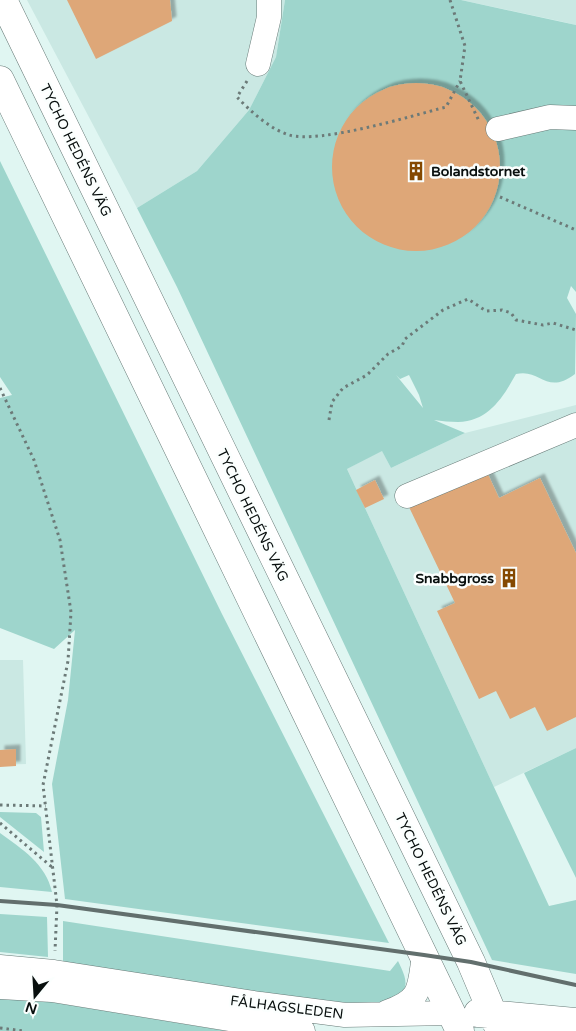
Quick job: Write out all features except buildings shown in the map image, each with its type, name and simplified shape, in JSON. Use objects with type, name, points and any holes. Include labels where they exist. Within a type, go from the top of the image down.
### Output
[{"type":"main road","name":"TYCHO HEDÉNS VÄG","points":[[3,0],[467,953],[496,1022]]},
{"type":"main road","points":[[0,80],[455,1022]]},
{"type":"main road","name":"FÅLHAGSLEDEN","points":[[455,1022],[576,1022]]},
{"type":"street","points":[[258,64],[269,17],[269,0]]},
{"type":"street","points":[[498,129],[550,117],[576,118]]},
{"type":"street","points":[[407,496],[576,425]]},
{"type":"street","points":[[381,1014],[414,1000],[419,985],[424,955]]},
{"type":"street","name":"FÅLHAGSLEDEN","points":[[0,967],[54,972],[303,1031]]},
{"type":"street","name":"FÅLHAGSLEDEN","points":[[0,986],[52,990],[260,1020],[381,1014],[455,1022]]},
{"type":"path","points":[[258,64],[237,97],[249,110],[270,125],[288,134],[306,138],[340,133],[446,107],[460,81],[464,46],[450,0]]},
{"type":"path","points":[[460,81],[477,121],[498,129]]},
{"type":"path","points":[[500,197],[576,230]]},
{"type":"path","points":[[329,420],[332,402],[343,388],[367,374],[388,354],[402,346],[405,339],[443,310],[468,299],[486,311],[502,310],[511,313],[516,320],[543,325],[553,323],[576,330]]},
{"type":"path","points":[[0,388],[34,460],[60,540],[71,612],[68,661],[43,785],[57,904],[54,972]]},
{"type":"path","points":[[0,805],[46,806]]},
{"type":"path","points":[[0,823],[53,868]]},
{"type":"path","points":[[0,1028],[24,1031]]},
{"type":"shaded area","points":[[27,0],[285,0],[276,57],[249,110],[197,171],[137,208]]},
{"type":"shaded area","points":[[461,0],[576,0],[576,25],[559,21]]},
{"type":"shaded area","points":[[576,405],[576,748],[494,787],[347,469],[382,450],[391,468],[465,433]]},
{"type":"shaded area","points":[[0,660],[23,660],[26,764],[0,765]]},
{"type":"green space","points":[[285,0],[461,0],[576,25],[576,292],[571,286],[567,298],[576,314],[575,374],[565,380],[550,382],[525,373],[516,374],[500,399],[487,412],[469,421],[449,422],[434,420],[465,433],[391,468],[382,451],[347,469],[549,906],[576,900],[576,974],[492,960],[177,287],[137,208],[197,171],[249,110],[276,57]],"holes":[[[396,375],[400,379],[409,375],[423,408]]]},
{"type":"green space","points":[[0,161],[222,614],[389,943],[65,899],[52,784],[68,700],[75,630],[54,649],[0,628],[0,398],[12,395],[0,377]]},
{"type":"green space","points":[[576,748],[576,878],[524,773]]},
{"type":"green space","points":[[0,812],[36,813],[41,817],[44,852],[0,817]]},
{"type":"green space","points":[[0,833],[25,851],[39,865],[49,882],[52,892],[0,887]]},
{"type":"green space","points":[[0,914],[47,917],[48,957],[0,952]]},
{"type":"green space","points":[[63,921],[390,971],[398,961],[406,984],[403,993],[395,1004],[331,1002],[63,966]]},
{"type":"green space","points":[[0,998],[51,1002],[227,1031],[0,1031]]},
{"type":"railway","points":[[0,901],[57,905],[424,955],[471,962],[576,985]]},
{"type":"place","name":"Bolandstornet","points":[[416,171]]},
{"type":"place","name":"Snabbgross","points":[[509,578]]}]
